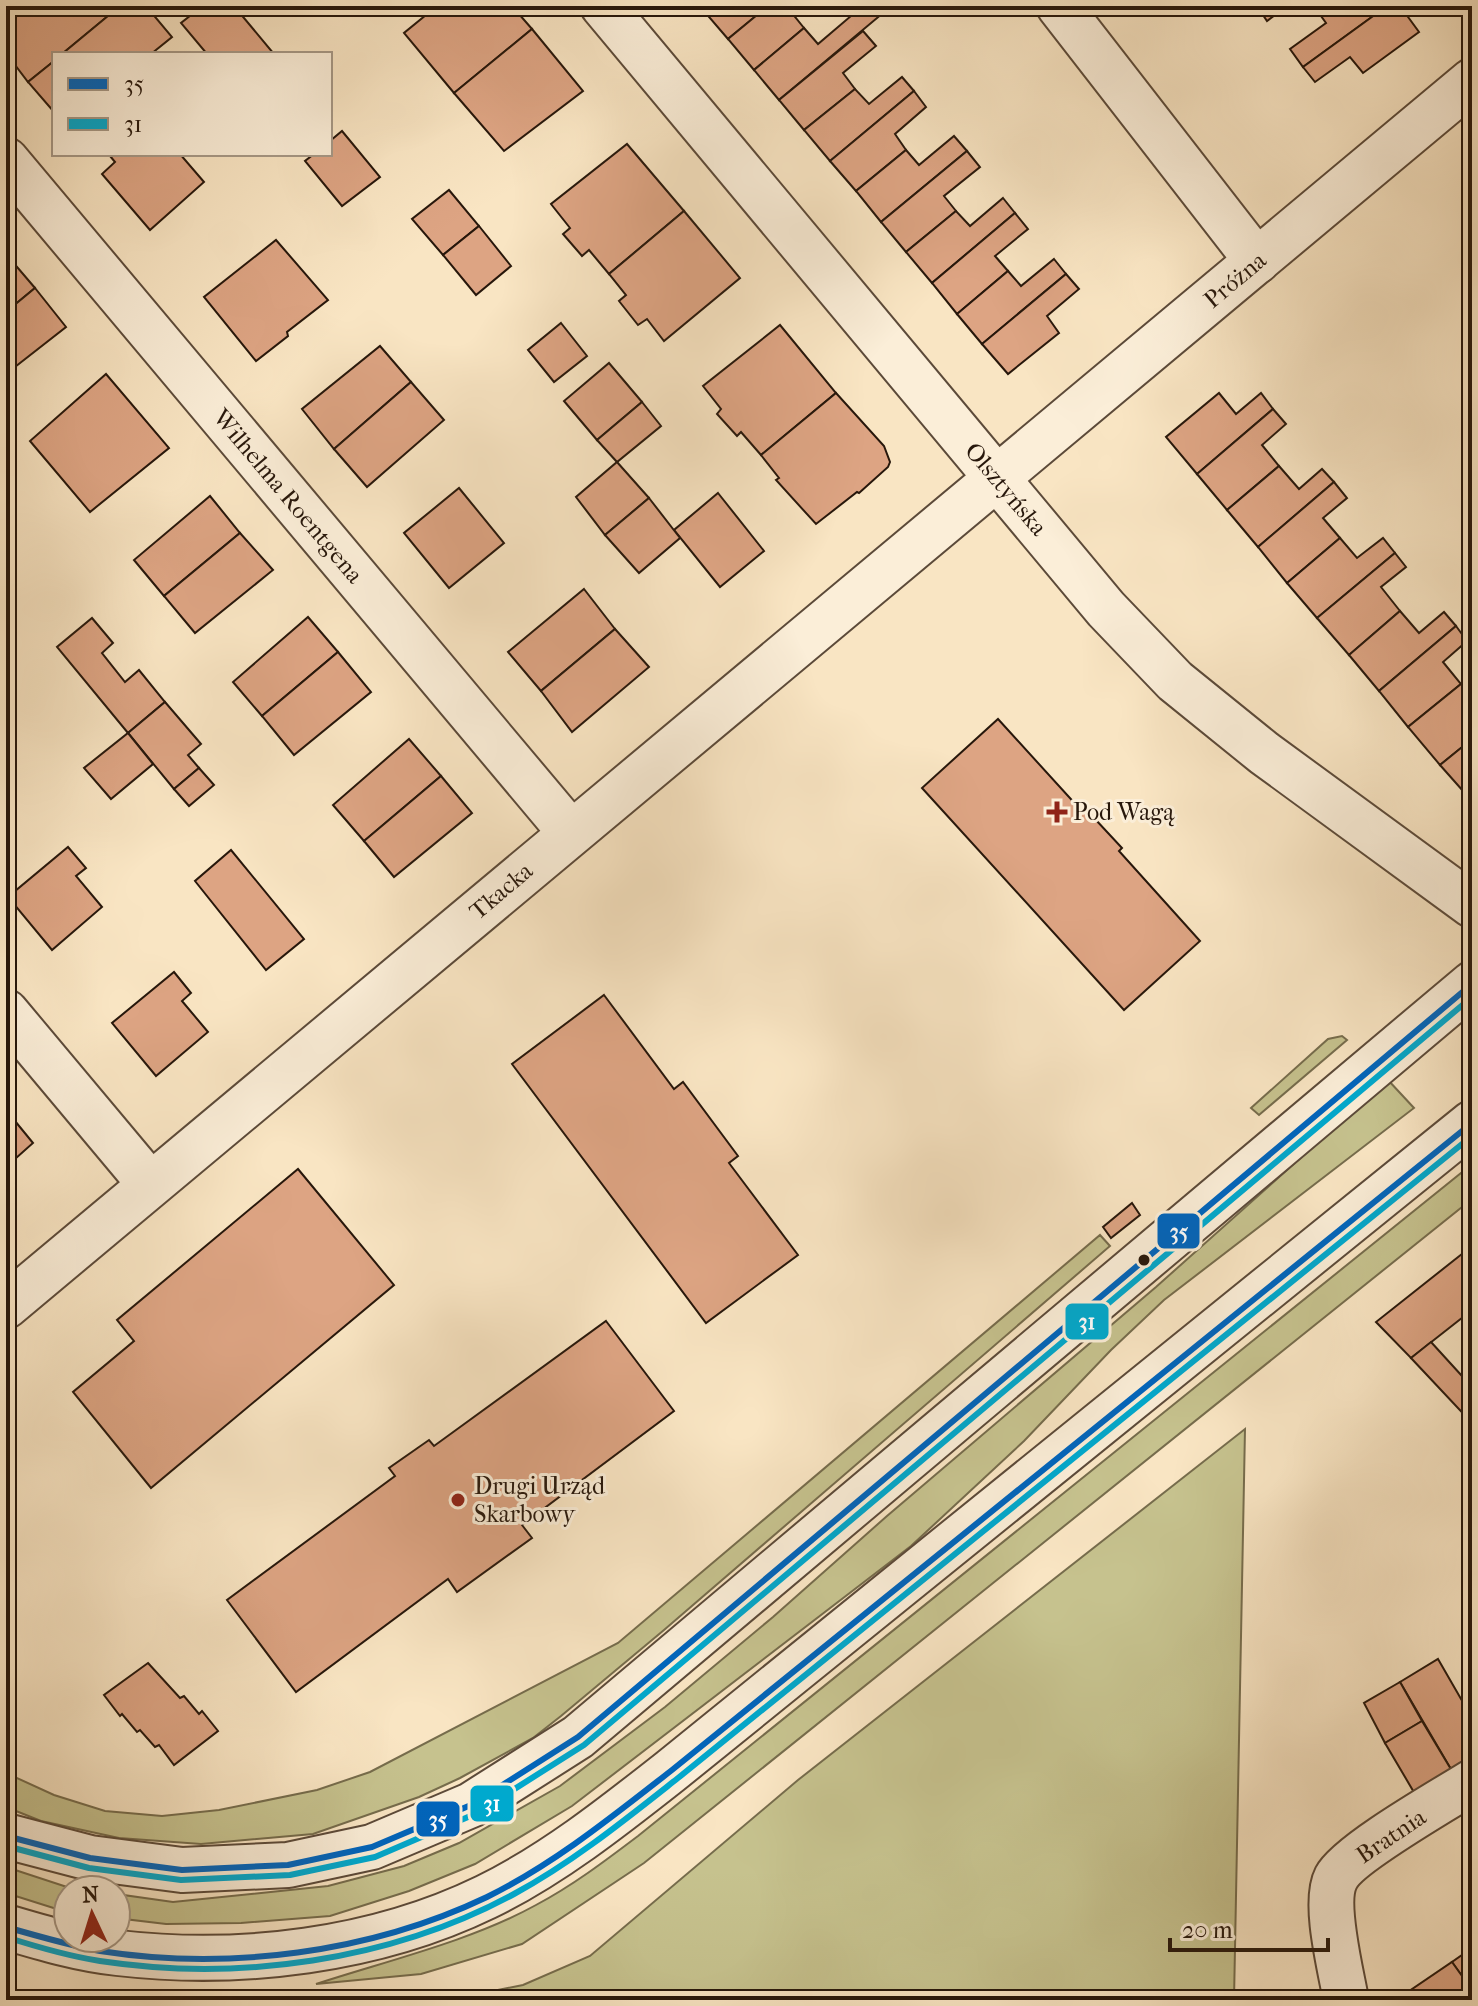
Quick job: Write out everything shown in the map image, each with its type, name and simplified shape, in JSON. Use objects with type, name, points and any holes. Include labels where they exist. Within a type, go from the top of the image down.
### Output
[{"type":"street","name":"Olsztyńska","points":[[603,6],[1106,609],[1175,681],[1264,753],[1472,905]]},
{"type":"street","points":[[1059,6],[1257,261]]},
{"type":"street","name":"Próżna","points":[[998,478],[1472,81]]},
{"type":"street","name":"Wilhelma Roentgena","points":[[6,160],[571,833]]},
{"type":"street","name":"Tkacka","points":[[6,1306],[998,478]]},
{"type":"street","points":[[6,1836],[90,1858],[182,1870],[288,1865],[372,1847],[471,1805],[578,1737],[1472,984]]},
{"type":"street","points":[[6,1012],[150,1184]]},
{"type":"street","points":[[6,1927],[57,1942],[116,1953],[192,1959],[273,1954],[349,1943],[410,1927],[488,1896],[585,1837],[672,1770],[1472,1123]]},
{"type":"street","name":"Bratnia","points":[[1346,2000],[1331,1913],[1335,1878],[1358,1854],[1472,1782]]},
{"type":"shaded area","points":[[1342,1036],[1347,1040],[1259,1115],[1251,1108],[1328,1039]]},
{"type":"shaded area","points":[[1388,1080],[1414,1108],[1164,1300],[1024,1441],[911,1546],[572,1806],[475,1864],[409,1891],[330,1916],[241,1923],[166,1924],[132,1920],[132,1896],[173,1902],[328,1886],[404,1866],[459,1843],[560,1786],[665,1707],[773,1617],[1156,1287]]},
{"type":"shaded area","points":[[1466,1169],[1472,1178],[1472,1199],[644,1863],[522,1944],[421,1974],[316,1984],[428,1949],[511,1918],[588,1873],[638,1836]]},
{"type":"shaded area","points":[[1100,1235],[1110,1246],[664,1630],[533,1738],[460,1778],[419,1797],[313,1834],[201,1844],[119,1838],[41,1821],[6,1807],[6,1773],[54,1795],[105,1811],[162,1816],[219,1810],[317,1790],[370,1772],[618,1643]]},
{"type":"shaded area","points":[[1245,1429],[1234,2000],[424,2000],[468,1996],[523,1985],[590,1956],[798,1780]]},
{"type":"shaded area","points":[[6,1867],[52,1882],[52,1908],[6,1893]]},
{"type":"building","points":[[15,6],[120,6],[64,52],[52,52],[52,63],[28,82],[6,53],[6,24],[21,13]]},
{"type":"building","points":[[120,6],[146,6],[172,37],[153,52],[64,52]]},
{"type":"building","points":[[234,6],[272,52],[205,52],[181,23],[200,8]]},
{"type":"building","points":[[437,6],[512,6],[532,29],[454,93],[404,33]]},
{"type":"building","points":[[708,6],[768,6],[728,39],[703,10]]},
{"type":"building","points":[[768,6],[800,6],[792,13],[804,28],[754,70],[728,39]]},
{"type":"building","points":[[850,6],[889,8],[779,100],[754,70],[804,28],[818,44],[851,16],[846,10]]},
{"type":"building","points":[[1257,6],[1287,6],[1267,21]]},
{"type":"building","points":[[1321,6],[1387,6],[1303,67],[1290,49],[1326,23],[1316,9]]},
{"type":"building","points":[[1387,6],[1400,6],[1419,32],[1363,73],[1350,57],[1315,82],[1303,67]]},
{"type":"building","points":[[532,29],[583,91],[504,151],[454,93]]},
{"type":"building","points":[[863,31],[876,46],[843,73],[855,89],[804,130],[779,100]]},
{"type":"building","points":[[52,63],[52,110],[28,82]]},
{"type":"building","points":[[902,77],[914,91],[830,161],[804,130],[855,89],[869,104]]},
{"type":"building","points":[[914,91],[926,107],[895,134],[906,150],[856,191],[830,161]]},
{"type":"building","points":[[342,131],[380,177],[342,206],[305,161],[311,156],[332,156],[332,139]]},
{"type":"building","points":[[954,136],[967,151],[881,222],[856,191],[906,150],[919,165]]},
{"type":"building","points":[[627,144],[684,211],[609,274],[589,250],[582,256],[563,234],[570,228],[551,204]]},
{"type":"building","points":[[967,151],[980,167],[944,196],[956,211],[906,252],[881,222]]},
{"type":"building","points":[[110,156],[182,156],[204,182],[150,230],[102,174],[115,162]]},
{"type":"building","points":[[449,190],[479,226],[443,255],[412,219]]},
{"type":"building","points":[[1003,198],[1015,213],[932,283],[906,252],[956,211],[970,226]]},
{"type":"building","points":[[684,211],[740,278],[664,341],[647,319],[638,325],[619,301],[626,295],[609,274]]},
{"type":"building","points":[[1015,213],[1028,229],[995,256],[1008,271],[957,314],[932,283]]},
{"type":"building","points":[[479,226],[511,266],[476,295],[443,255]]},
{"type":"building","points":[[276,240],[328,300],[256,361],[204,297]]},
{"type":"building","points":[[6,254],[35,288],[6,312]]},
{"type":"building","points":[[1054,259],[1066,274],[982,344],[957,314],[1008,271],[1021,286]]},
{"type":"building","points":[[1066,274],[1079,289],[1047,316],[1059,333],[1008,374],[982,344]]},
{"type":"building","points":[[35,288],[66,327],[6,374],[6,312]]},
{"type":"building","points":[[561,323],[587,356],[554,382],[528,350]]},
{"type":"building","points":[[780,325],[836,393],[761,455],[741,432],[737,436],[717,414],[721,409],[703,386]]},
{"type":"building","points":[[380,346],[411,382],[334,449],[302,409]]},
{"type":"building","points":[[609,363],[642,402],[597,440],[564,401]]},
{"type":"building","points":[[106,374],[169,448],[90,512],[30,441]]},
{"type":"building","points":[[411,382],[444,420],[367,487],[334,449]]},
{"type":"building","points":[[836,393],[884,446],[890,462],[859,493],[816,524],[776,480],[779,478],[761,455]]},
{"type":"building","points":[[1219,393],[1236,414],[1261,393],[1273,409],[1197,474],[1166,437]]},
{"type":"building","points":[[642,402],[661,426],[617,462],[597,440]]},
{"type":"building","points":[[1273,409],[1286,424],[1262,445],[1279,466],[1227,510],[1197,474]]},
{"type":"building","points":[[617,462],[649,498],[605,535],[576,497]]},
{"type":"building","points":[[1279,466],[1299,489],[1322,469],[1334,482],[1258,547],[1227,510]]},
{"type":"building","points":[[1334,482],[1347,498],[1323,518],[1340,538],[1287,583],[1258,547]]},
{"type":"building","points":[[459,488],[504,543],[449,588],[404,533]]},
{"type":"building","points":[[718,493],[764,551],[720,587],[674,530]]},
{"type":"building","points":[[210,496],[240,533],[164,596],[134,560]]},
{"type":"building","points":[[649,498],[680,538],[639,573],[605,535]]},
{"type":"building","points":[[240,533],[273,570],[195,633],[164,596]]},
{"type":"building","points":[[1340,538],[1357,558],[1383,538],[1395,553],[1317,618],[1287,583]]},
{"type":"building","points":[[1395,553],[1406,567],[1381,587],[1400,611],[1349,655],[1317,618]]},
{"type":"building","points":[[584,589],[615,629],[541,691],[508,652]]},
{"type":"building","points":[[1400,611],[1419,633],[1444,612],[1456,626],[1379,691],[1349,655]]},
{"type":"building","points":[[308,617],[338,652],[262,716],[233,682]]},
{"type":"building","points":[[92,618],[113,643],[102,653],[125,682],[139,670],[165,702],[128,733],[57,647]]},
{"type":"building","points":[[1456,626],[1467,641],[1443,662],[1461,684],[1408,727],[1379,691]]},
{"type":"building","points":[[615,629],[649,667],[572,732],[541,691]]},
{"type":"building","points":[[338,652],[371,692],[294,755],[262,716]]},
{"type":"building","points":[[1461,684],[1472,697],[1472,739],[1440,765],[1408,727]]},
{"type":"building","points":[[165,702],[201,744],[188,755],[199,768],[174,789],[128,733]]},
{"type":"building","points":[[998,719],[1079,808],[1082,805],[1122,848],[1119,851],[1200,941],[1124,1010],[922,788]]},
{"type":"building","points":[[128,733],[153,764],[111,799],[84,768]]},
{"type":"building","points":[[409,739],[441,776],[364,841],[333,805]]},
{"type":"building","points":[[1472,739],[1472,799],[1471,800],[1440,765]]},
{"type":"building","points":[[199,768],[214,785],[189,806],[174,789]]},
{"type":"building","points":[[441,776],[472,813],[394,877],[364,841]]},
{"type":"building","points":[[68,847],[86,868],[76,876],[102,907],[52,950],[8,897]]},
{"type":"building","points":[[231,850],[304,939],[266,970],[195,881]]},
{"type":"building","points":[[174,972],[191,993],[182,1001],[208,1032],[156,1076],[112,1023]]},
{"type":"building","points":[[604,995],[674,1089],[683,1082],[738,1156],[729,1163],[798,1255],[706,1323],[512,1064]]},
{"type":"building","points":[[6,1110],[33,1143],[6,1167]]},
{"type":"building","points":[[298,1169],[394,1285],[151,1488],[73,1392],[134,1341],[117,1320]]},
{"type":"building","points":[[1132,1203],[1140,1215],[1111,1238],[1103,1227]]},
{"type":"building","points":[[1472,1246],[1472,1310],[1411,1358],[1376,1322]]},
{"type":"building","name":"Drugi Urząd Skarbowy","points":[[606,1321],[674,1411],[522,1525],[532,1538],[457,1592],[448,1579],[296,1692],[227,1600],[395,1476],[389,1468],[429,1440],[434,1446]]},
{"type":"building","points":[[1431,1342],[1472,1387],[1472,1423],[1411,1358]]},
{"type":"building","points":[[1438,1659],[1472,1718],[1472,1758],[1452,1771],[1400,1682]]},
{"type":"building","points":[[148,1663],[180,1698],[184,1696],[199,1714],[202,1711],[218,1731],[174,1765],[159,1745],[155,1747],[122,1714],[120,1716],[104,1695]]},
{"type":"building","points":[[1400,1682],[1422,1721],[1385,1743],[1364,1703]]},
{"type":"building","points":[[1422,1721],[1452,1771],[1415,1794],[1385,1743]]},
{"type":"building","points":[[1472,1948],[1472,1990],[1452,1962]]},
{"type":"building","points":[[1452,1962],[1472,1990],[1472,2000],[1396,2000]]},
{"type":"transit line","name":"35","points":[[6,1836],[90,1858],[182,1870],[288,1865],[372,1847],[471,1805],[578,1737],[1472,984]]},
{"type":"transit line","name":"31","points":[[6,1846],[89,1868],[181,1880],[290,1875],[375,1857],[475,1814],[584,1745],[1472,997]]},
{"type":"transit line","name":"35","points":[[6,1927],[100,1951],[198,1959],[248,1957],[347,1944],[395,1932],[442,1916],[512,1884],[582,1838],[672,1770],[1472,1123]]},
{"type":"transit line","name":"31","points":[[6,1937],[100,1961],[152,1967],[259,1967],[365,1950],[417,1936],[467,1917],[536,1882],[678,1778],[1472,1136]]},
{"type":"place","name":"Pod Wagą","points":[[1057,812]]},
{"type":"place","name":"Drugi Urząd Skarbowy","points":[[458,1500]]}]
